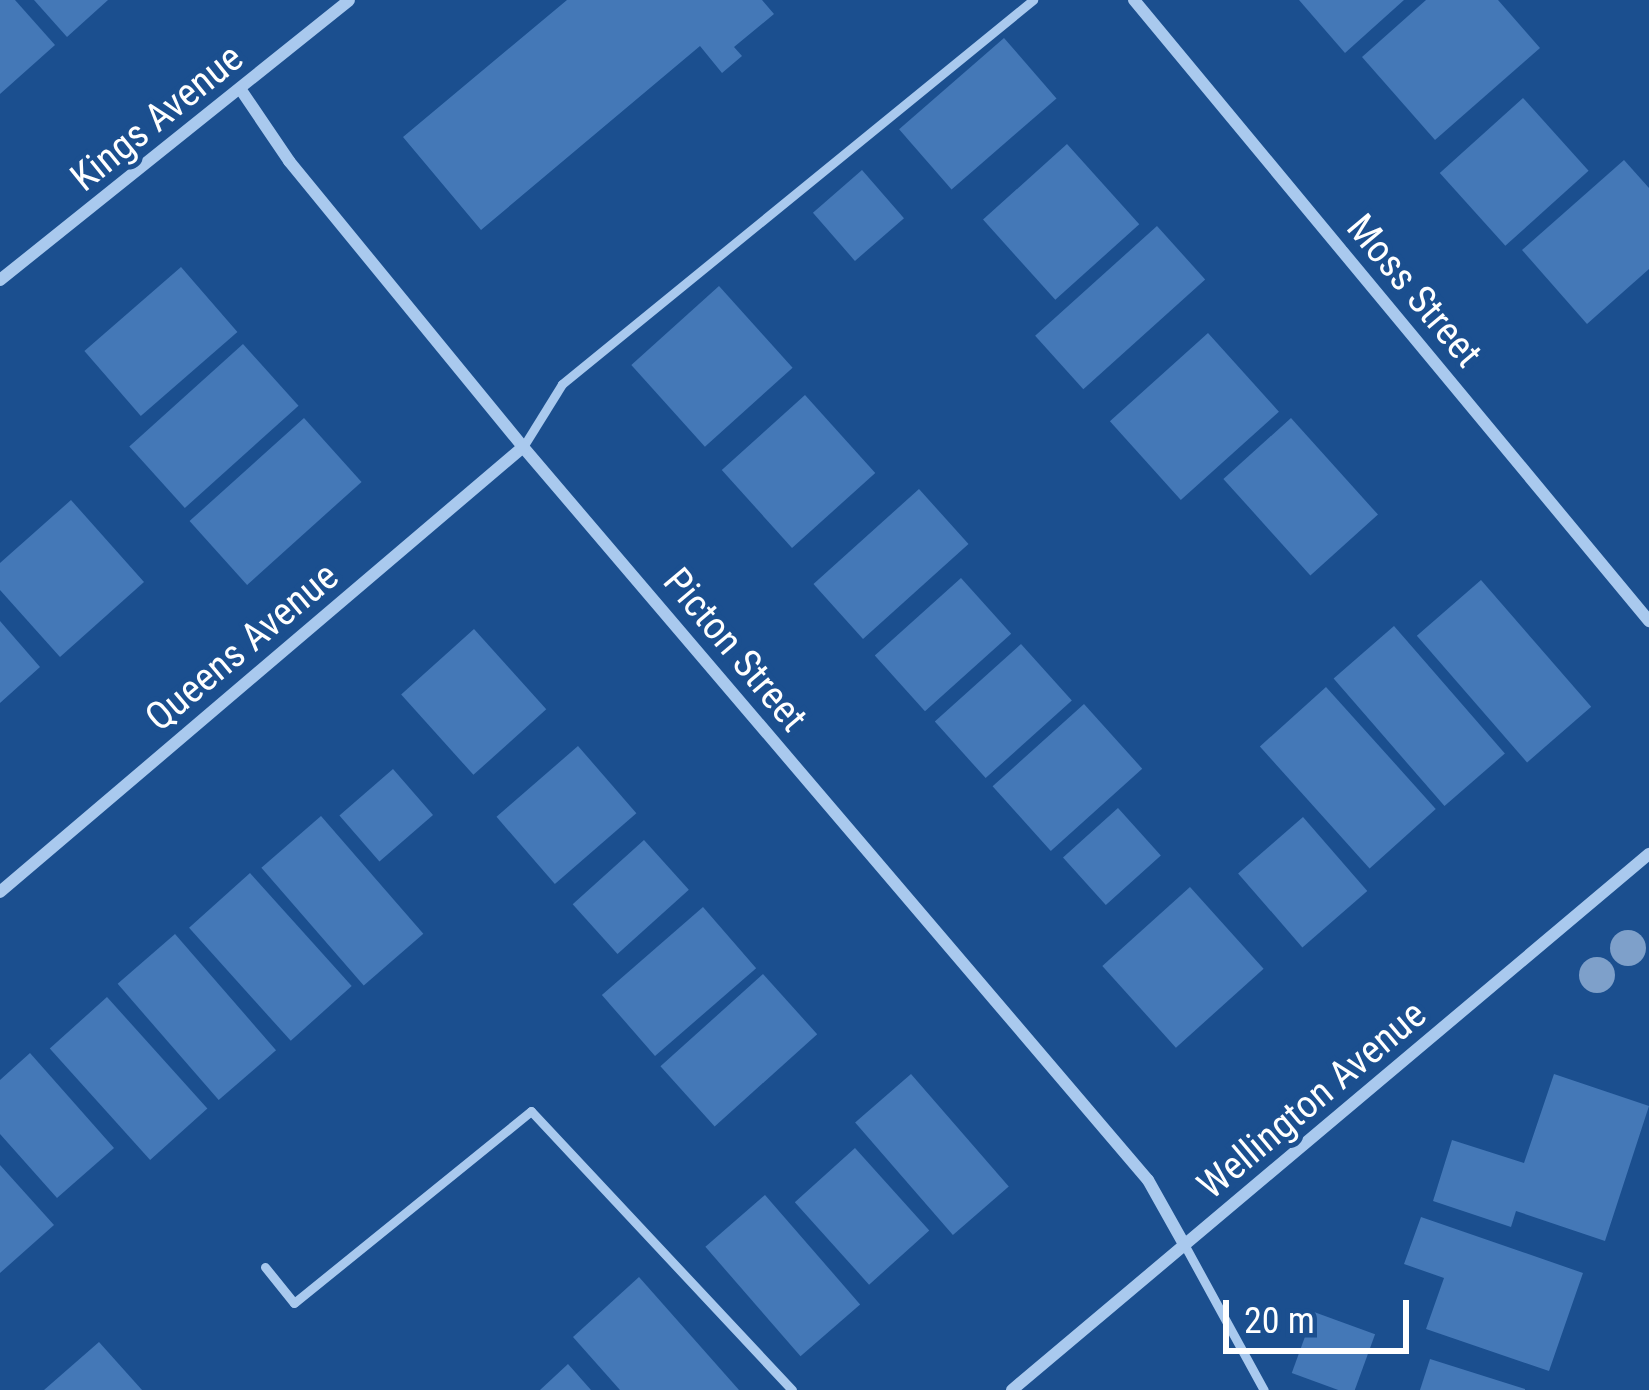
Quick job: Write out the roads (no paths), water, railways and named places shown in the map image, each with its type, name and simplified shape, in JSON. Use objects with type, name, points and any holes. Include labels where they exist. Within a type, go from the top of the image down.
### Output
[{"type":"street","name":"Kings Avenue","points":[[0,280],[349,0]]},
{"type":"street","name":"Moss Street","points":[[1134,0],[1649,620]]},
{"type":"street","name":"Picton Street","points":[[241,90],[289,161],[524,447],[1148,1180],[1185,1246]]},
{"type":"street","name":"Queens Avenue","points":[[0,892],[524,447]]},
{"type":"street","name":"Wellington Avenue","points":[[1012,1390],[1649,854]]},
{"type":"lane","points":[[524,447],[562,385],[1033,0]]},
{"type":"lane","points":[[265,1267],[294,1303],[531,1111],[791,1390]]},
{"type":"lane","points":[[1185,1246],[1264,1390]]}]
